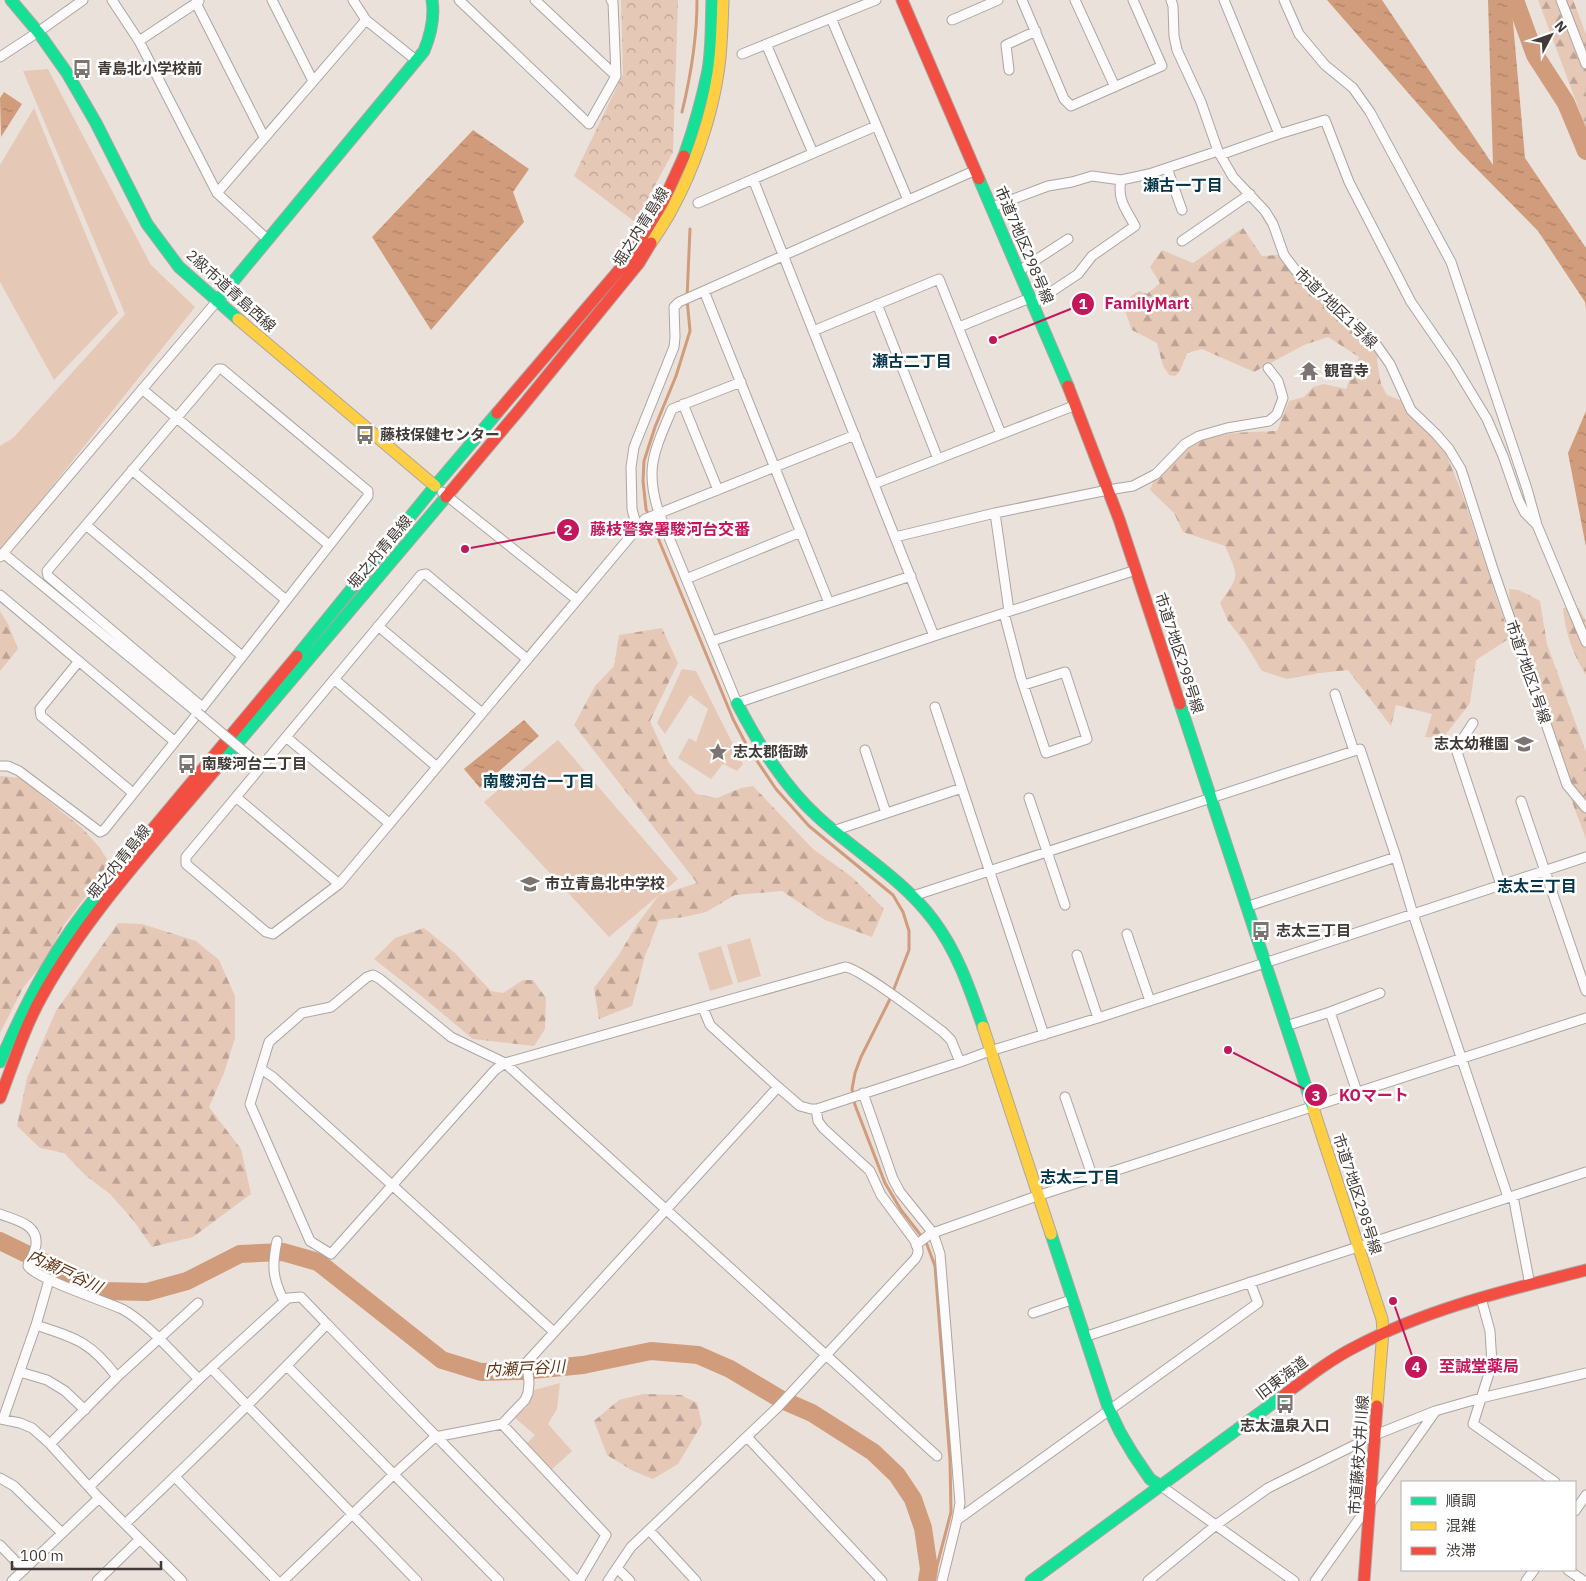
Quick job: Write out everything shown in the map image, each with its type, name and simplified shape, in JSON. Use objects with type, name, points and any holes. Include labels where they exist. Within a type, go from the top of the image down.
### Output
[{"type":"street","name":"2級市道青島西線","points":[[11,0],[38,32],[66,72],[96,123],[147,224],[179,267],[435,486]]},
{"type":"street","points":[[0,57],[83,0]]},
{"type":"street","points":[[112,0],[139,41],[216,192],[267,239]]},
{"type":"street","points":[[272,0],[313,81]]},
{"type":"street","points":[[352,0],[366,20],[417,61]]},
{"type":"street","points":[[200,710],[2,555],[417,61],[429,40],[434,20],[432,0]]},
{"type":"street","points":[[459,0],[589,124],[616,76],[612,1]]},
{"type":"street","points":[[535,0],[616,76]]},
{"type":"street","name":"堀之内青島線","points":[[0,1062],[16,1025],[54,953],[80,915],[435,486],[631,256],[663,202],[682,162],[694,126],[708,69],[712,0]]},
{"type":"street","name":"堀之内青島線","points":[[0,1098],[24,1032],[41,997],[65,957],[99,909],[270,703],[520,410],[639,263],[674,206],[706,126],[718,74],[723,0]]},
{"type":"street","points":[[742,54],[876,0]]},
{"type":"street","name":"市道7地区298号線","points":[[902,0],[1076,405],[1108,490],[1313,1107],[1382,1319],[1383,1331]]},
{"type":"street","points":[[952,20],[998,0]]},
{"type":"street","points":[[1022,0],[1064,99],[1071,106],[1162,66],[1133,0]]},
{"type":"street","points":[[1076,0],[1115,87]]},
{"type":"street","name":"市道7地区1号線","points":[[1171,0],[1177,50],[1201,102],[1219,153],[1234,177],[1265,211],[1274,224],[1284,255],[1296,272],[1373,340],[1390,364],[1411,410],[1436,434],[1461,469],[1567,785],[1586,808]]},
{"type":"street","points":[[1224,0],[1279,134]]},
{"type":"street","points":[[1284,0],[1298,34],[1325,65],[1353,88],[1370,112],[1451,262],[1527,489],[1537,526],[1586,642]]},
{"type":"street","points":[[1561,0],[1586,64]]},
{"type":"street","points":[[139,41],[198,1],[264,137]]},
{"type":"street","points":[[831,18],[908,200]]},
{"type":"street","points":[[216,192],[366,20]]},
{"type":"street","points":[[1009,70],[1006,45],[1036,32]]},
{"type":"street","points":[[766,44],[813,154]]},
{"type":"street","points":[[992,207],[1048,186],[1092,176],[1121,180],[1149,174],[1325,120],[1349,182],[1407,293],[1487,419],[1503,456],[1518,499],[1525,512],[1537,526]]},
{"type":"street","points":[[698,202],[876,126]]},
{"type":"street","points":[[1167,168],[1182,210]]},
{"type":"street","points":[[637,528],[632,508],[631,467],[634,447],[674,347],[674,307],[678,302],[976,170]]},
{"type":"street","points":[[752,179],[934,636]]},
{"type":"street","points":[[959,327],[1031,301],[1078,274],[1092,256],[1136,226],[1123,205],[1119,191],[1121,180]]},
{"type":"street","points":[[1182,240],[1250,194]]},
{"type":"street","points":[[1019,271],[1068,239]]},
{"type":"street","points":[[813,331],[940,279],[1001,434]]},
{"type":"street","points":[[704,291],[829,603]]},
{"type":"street","points":[[877,304],[938,459]]},
{"type":"street","points":[[895,536],[995,513],[1133,486],[1156,474],[1185,444],[1199,436],[1227,428],[1269,421],[1273,418],[1277,414],[1283,398],[1278,381],[1268,368]]},
{"type":"street","points":[[0,766],[8,766],[20,771],[100,832],[104,830],[200,710],[368,496],[368,491],[222,369],[218,369],[48,571],[48,576],[200,710],[261,766]]},
{"type":"street","points":[[741,382],[672,409],[655,449],[651,484],[658,514],[737,703],[754,737],[769,761],[805,805],[913,896],[942,932],[956,954],[970,988],[1071,1300],[1109,1410],[1144,1471],[1150,1479],[1294,1581]]},
{"type":"street","points":[[142,389],[330,545]]},
{"type":"street","points":[[683,404],[718,490]]},
{"type":"street","points":[[874,484],[1076,405]]},
{"type":"street","points":[[528,658],[426,574],[421,575],[186,857],[186,864],[266,932],[273,934],[338,884],[437,767],[528,658],[576,599],[644,519],[855,435]]},
{"type":"street","points":[[132,470],[286,600]]},
{"type":"street","points":[[435,486],[576,599]]},
{"type":"street","points":[[995,513],[1007,612],[1024,685],[1046,754],[1087,739],[1065,672],[1024,685]]},
{"type":"street","points":[[86,525],[242,656]]},
{"type":"street","points":[[686,579],[801,532]]},
{"type":"street","points":[[737,703],[1136,570]]},
{"type":"street","points":[[712,641],[910,576]]},
{"type":"street","points":[[0,595],[174,741]]},
{"type":"street","points":[[378,626],[482,713]]},
{"type":"street","points":[[79,661],[40,709],[41,716],[133,794]]},
{"type":"street","points":[[334,679],[437,767]]},
{"type":"street","points":[[1335,694],[1354,751]]},
{"type":"street","points":[[936,707],[1044,1035]]},
{"type":"street","points":[[1473,723],[1456,749],[1501,885]]},
{"type":"street","points":[[286,737],[389,823]]},
{"type":"street","points":[[913,896],[1360,749],[1413,914],[1510,1197],[1530,1285]]},
{"type":"street","points":[[865,750],[886,813]]},
{"type":"street","points":[[833,830],[962,788]]},
{"type":"street","points":[[236,796],[338,884]]},
{"type":"street","points":[[1029,798],[1064,905]]},
{"type":"street","points":[[1521,801],[1586,992]]},
{"type":"street","points":[[1246,907],[1396,857]]},
{"type":"street","points":[[703,1008],[710,1025],[778,1087],[800,1106],[816,1109],[1586,857]]},
{"type":"street","points":[[1127,934],[1150,1001]]},
{"type":"street","points":[[1077,955],[1098,1018]]},
{"type":"street","points":[[937,1456],[505,1063],[451,1037],[380,979],[372,975],[367,977],[330,1007],[302,1013],[269,1042],[250,1104],[310,1241],[331,1254],[496,1070],[505,1063],[845,968],[850,968],[886,991],[943,1032],[951,1040],[960,1062]]},
{"type":"street","points":[[1286,1026],[1380,993]]},
{"type":"street","points":[[1330,1012],[1357,1092]]},
{"type":"street","points":[[916,1245],[932,1233],[1037,1196],[1586,1018]]},
{"type":"street","points":[[261,1069],[273,1077],[554,1332]]},
{"type":"street","points":[[283,1581],[393,1474],[436,1437],[502,1424],[528,1393],[527,1362],[778,1087]]},
{"type":"street","points":[[862,1093],[893,1178],[900,1192],[932,1233],[940,1254],[960,1503],[942,1581]]},
{"type":"street","points":[[1065,1097],[1093,1178]]},
{"type":"street","points":[[608,1581],[631,1548],[788,1397],[919,1254],[904,1224],[881,1195],[870,1171],[823,1128],[818,1121],[816,1109]]},
{"type":"street","points":[[1084,1337],[1586,1172]]},
{"type":"street","points":[[0,1214],[28,1226],[35,1233],[36,1245],[28,1266],[31,1271],[124,1311],[142,1323],[199,1379]]},
{"type":"street","points":[[277,1241],[273,1258],[273,1275],[284,1301]]},
{"type":"street","name":"旧東海道","points":[[1031,1581],[1350,1348],[1383,1331],[1438,1310],[1586,1270]]},
{"type":"street","points":[[49,1280],[20,1372],[1,1419],[32,1428],[50,1444],[182,1581]]},
{"type":"street","points":[[957,1520],[1258,1303],[1250,1282]]},
{"type":"street","points":[[90,1486],[199,1379],[284,1301],[288,1298],[301,1297],[578,1581],[606,1535],[502,1424]]},
{"type":"street","points":[[1480,1298],[1490,1331],[1492,1364],[1473,1424],[1554,1481]]},
{"type":"street","points":[[1033,1313],[1071,1300]]},
{"type":"street","points":[[50,1444],[117,1377],[198,1304]]},
{"type":"street","points":[[125,1524],[248,1406],[327,1324]]},
{"type":"street","points":[[36,1325],[71,1336],[92,1349],[107,1363],[117,1377]]},
{"type":"street","name":"市道藤枝大井川線","points":[[1364,1581],[1383,1331]]},
{"type":"street","points":[[287,1366],[499,1581]]},
{"type":"street","points":[[211,1368],[417,1581]]},
{"type":"street","points":[[20,1372],[47,1380],[65,1391],[85,1410]]},
{"type":"street","points":[[1148,1581],[1216,1525],[1268,1488],[1375,1435],[1435,1411],[1586,1373]]},
{"type":"street","points":[[1316,1581],[1435,1411]]},
{"type":"street","points":[[747,1437],[882,1581]]},
{"type":"street","points":[[175,1477],[277,1581]]},
{"type":"street","points":[[0,1478],[14,1486],[62,1533]]},
{"type":"street","points":[[12,1581],[100,1498]]},
{"type":"street","points":[[1576,1510],[1582,1499]]},
{"type":"street","points":[[649,1530],[696,1581]]},
{"type":"street","points":[[101,1579],[140,1539]]},
{"type":"street","points":[[0,1545],[24,1570]]},
{"type":"street","points":[[617,1568],[630,1581]]},
{"type":"street","points":[[1569,1571],[1584,1581]]},
{"type":"green space","points":[[621,0],[678,0],[673,152],[635,222],[574,176],[623,74]]},
{"type":"green space","points":[[1538,0],[1573,0],[1586,34],[1586,128]]},
{"type":"green space","points":[[48,69],[151,265],[195,307],[0,552],[0,446],[13,438],[125,314],[23,71]]},
{"type":"green space","points":[[34,108],[118,313],[54,380],[0,282],[0,165]]},
{"type":"green space","points":[[1243,228],[1262,256],[1278,255],[1378,352],[1377,361],[1381,384],[1387,395],[1402,401],[1444,449],[1462,493],[1510,638],[1476,660],[1470,703],[1443,738],[1425,737],[1432,714],[1396,705],[1391,726],[1348,670],[1287,679],[1262,671],[1245,643],[1228,621],[1220,603],[1234,581],[1235,576],[1233,564],[1225,546],[1183,532],[1174,513],[1150,490],[1153,482],[1193,445],[1203,440],[1223,435],[1277,431],[1289,401],[1304,397],[1313,387],[1324,384],[1346,389],[1359,357],[1328,337],[1304,345],[1254,372],[1202,349],[1187,353],[1180,371],[1175,376],[1169,375],[1163,366],[1157,343],[1132,330],[1124,308],[1132,295],[1139,291],[1147,294],[1160,283],[1150,267],[1162,250],[1193,263]]},
{"type":"green space","points":[[1509,589],[1519,590],[1540,601],[1547,644],[1586,752],[1586,839],[1512,641]]},
{"type":"green space","points":[[1563,608],[1579,608],[1586,622],[1586,675],[1570,643]]},
{"type":"green space","points":[[0,611],[8,624],[18,649],[0,671]]},
{"type":"green space","points":[[662,628],[678,663],[650,721],[669,763],[696,794],[717,798],[741,788],[753,786],[813,849],[852,877],[884,909],[872,937],[825,920],[782,891],[735,895],[706,912],[659,920],[645,956],[632,1006],[599,1019],[594,988],[618,956],[638,923],[659,895],[697,883],[574,725],[595,686],[614,666],[619,635]]},
{"type":"green space","points":[[682,669],[696,671],[743,764],[737,771],[723,764],[711,779],[678,758],[689,738],[696,742],[708,709],[690,695],[665,734],[657,723]]},
{"type":"green space","points":[[558,740],[678,879],[609,937],[484,802]]},
{"type":"green space","points":[[0,776],[20,778],[82,828],[100,848],[110,864],[64,925],[43,963],[23,988],[0,1033]]},
{"type":"green space","points":[[118,923],[142,924],[196,941],[219,960],[235,996],[235,1038],[224,1073],[209,1107],[241,1149],[251,1194],[193,1237],[152,1247],[133,1220],[110,1194],[85,1175],[64,1153],[40,1148],[17,1126],[27,1078],[56,1011]]},
{"type":"green space","points":[[424,928],[456,954],[491,991],[503,993],[523,980],[533,980],[546,998],[545,1029],[534,1046],[473,1039],[374,959],[395,938]]},
{"type":"green space","points":[[750,938],[761,976],[738,983],[727,945]]},
{"type":"green space","points":[[721,946],[733,984],[710,991],[698,953]]},
{"type":"green space","points":[[560,1383],[557,1409],[548,1424],[572,1451],[549,1472],[525,1445],[535,1435],[514,1417],[526,1408],[534,1390]]},
{"type":"green space","points":[[643,1394],[681,1395],[697,1403],[702,1424],[678,1464],[653,1479],[633,1471],[607,1455],[594,1421],[619,1400]]},
{"type":"water","points":[[1327,0],[1382,0],[1493,165],[1488,0],[1511,0],[1525,158],[1586,248],[1586,310],[1585,302],[1538,231],[1458,150]]},
{"type":"water","points":[[4,92],[22,104],[1,137],[0,98]]},
{"type":"water","points":[[473,130],[529,169],[513,192],[524,222],[431,330],[372,237]]},
{"type":"water","points":[[1586,411],[1586,547],[1568,453]]},
{"type":"water","points":[[524,720],[539,736],[480,788],[464,769]]},
{"type":"waterway","points":[[682,112],[693,56],[697,0]]},
{"type":"waterway","points":[[1515,0],[1535,55],[1566,103],[1586,151]]},
{"type":"waterway","points":[[690,229],[687,299],[690,331],[676,376],[655,427],[644,461],[643,481],[646,509],[733,719],[747,746],[776,789],[809,826],[893,895],[903,912],[909,931],[909,950],[890,999],[861,1057],[852,1089],[855,1105],[885,1183],[901,1210],[926,1242],[935,1266],[950,1461],[951,1512],[933,1581]]},
{"type":"waterway","name":"内瀬戸谷川","points":[[0,1241],[103,1291],[147,1292],[187,1281],[240,1254],[283,1252],[318,1262],[442,1360],[481,1372],[522,1371],[583,1365],[651,1351],[698,1355],[730,1369],[782,1400],[812,1413],[873,1452],[897,1475],[913,1499],[923,1528],[929,1569],[927,1581]]},
{"type":"traffic: fast","points":[[11,0],[38,32],[67,73],[96,123],[147,224],[179,267],[238,319]]},
{"type":"traffic: fast","points":[[217,301],[424,51],[432,26],[432,0]]},
{"type":"traffic: fast","points":[[684,156],[698,113],[708,70],[711,44],[712,0]]},
{"type":"traffic: fast","points":[[979,179],[1068,386]]},
{"type":"traffic: fast","points":[[297,656],[497,413]]},
{"type":"traffic: fast","points":[[215,770],[446,497]]},
{"type":"traffic: fast","points":[[737,703],[773,764],[805,805],[894,879],[922,906],[934,921],[957,959],[983,1027]]},
{"type":"traffic: fast","points":[[1180,704],[1313,1108]]},
{"type":"traffic: fast","points":[[0,1062],[32,995],[56,952],[100,892]]},
{"type":"traffic: fast","points":[[1051,1234],[1108,1407],[1133,1454],[1150,1479],[1161,1486]]},
{"type":"traffic: fast","points":[[1031,1581],[1284,1395]]},
{"type":"traffic: slow","points":[[651,243],[681,192],[707,124],[719,64],[723,0]]},
{"type":"traffic: slow","points":[[238,319],[435,486]]},
{"type":"traffic: slow","points":[[983,1027],[1051,1234]]},
{"type":"traffic: slow","points":[[1313,1108],[1382,1319],[1383,1331],[1377,1406]]},
{"type":"traffic: jam","points":[[902,0],[979,179]]},
{"type":"traffic: jam","points":[[497,413],[631,256],[663,202],[684,156]]},
{"type":"traffic: jam","points":[[446,497],[639,263],[651,243]]},
{"type":"traffic: jam","points":[[1068,386],[1119,519],[1180,704]]},
{"type":"traffic: jam","points":[[100,892],[297,656]]},
{"type":"traffic: jam","points":[[0,1098],[30,1021],[60,965],[123,879],[215,770]]},
{"type":"traffic: jam","points":[[1284,1395],[1347,1351],[1412,1321],[1469,1301],[1586,1270]]},
{"type":"traffic: jam","points":[[1364,1581],[1377,1406]]},
{"type":"place","name":"青島北小学校前","points":[[82,69]]},
{"type":"place","name":"FamilyMart","points":[[993,340]]},
{"type":"place","name":"観音寺","points":[[1309,371]]},
{"type":"place","name":"藤枝保健センター","points":[[365,435]]},
{"type":"place","name":"藤枝警察署駿河台交番","points":[[465,549]]},
{"type":"place","name":"志太幼稚園","points":[[1524,744]]},
{"type":"place","name":"志太郡衙跡","points":[[718,752]]},
{"type":"place","name":"南駿河台二丁目","points":[[187,764]]},
{"type":"place","name":"市立青島北中学校","points":[[530,884]]},
{"type":"place","name":"志太三丁目","points":[[1261,931]]},
{"type":"place","name":"KOマート","points":[[1228,1050]]},
{"type":"place","name":"至誠堂薬局","points":[[1393,1301]]},
{"type":"place","name":"志太温泉入口","points":[[1285,1404]]},
{"type":"district","name":"瀬古一丁目","points":[[1183,185]]},
{"type":"district","name":"瀬古二丁目","points":[[912,361]]},
{"type":"district","name":"南駿河台一丁目","points":[[539,781]]},
{"type":"district","name":"志太三丁目","points":[[1537,886]]},
{"type":"district","name":"志太二丁目","points":[[1080,1177]]}]
